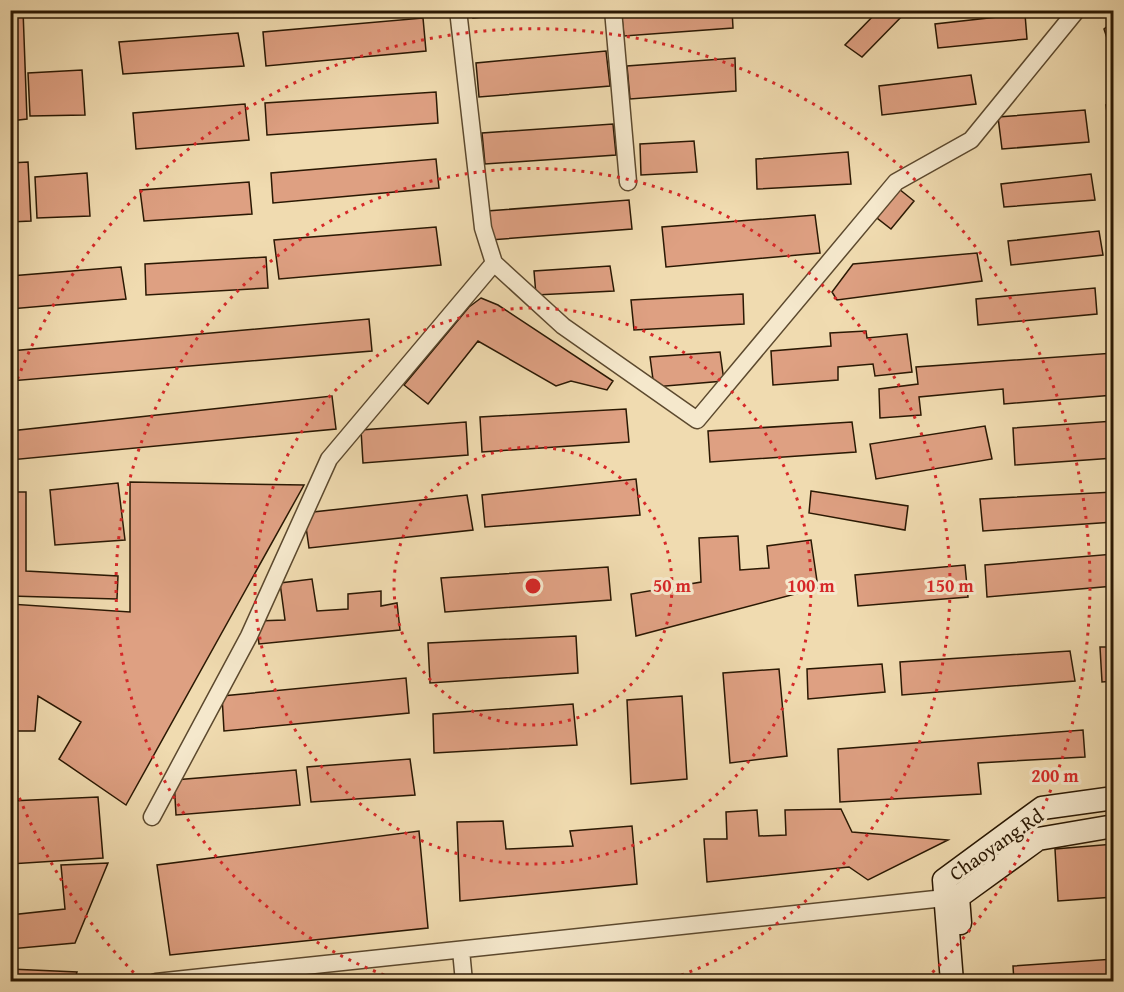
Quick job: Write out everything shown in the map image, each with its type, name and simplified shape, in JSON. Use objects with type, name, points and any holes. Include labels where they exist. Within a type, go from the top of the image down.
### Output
[{"type":"street","points":[[458,10],[483,228],[494,263],[563,326],[697,420],[896,182],[971,140],[1077,10]]},
{"type":"street","points":[[613,10],[628,182]]},
{"type":"street","points":[[152,817],[249,636],[329,459],[494,263]]},
{"type":"street","name":"Chaoyang.Rd","points":[[965,981],[952,897],[944,880],[1042,808],[1113,798]]},
{"type":"street","name":"Chaoyang.Rd","points":[[952,897],[1038,838],[1113,826]]},
{"type":"street","points":[[156,981],[952,897]]},
{"type":"street","name":"Chaoyang.Rd","points":[[952,897],[952,981]]},
{"type":"street","points":[[461,950],[464,981]]},
{"type":"building","points":[[10,10],[23,10],[27,119],[10,121]]},
{"type":"building","points":[[31,10],[86,10],[87,12],[31,14]]},
{"type":"building","points":[[473,10],[561,10],[473,18]]},
{"type":"building","points":[[621,10],[732,10],[733,28],[624,36]]},
{"type":"building","points":[[879,10],[908,10],[862,57],[845,45]]},
{"type":"building","points":[[1025,14],[1027,39],[938,48],[935,24]]},
{"type":"building","points":[[423,18],[426,51],[266,66],[263,32]]},
{"type":"building","points":[[1114,21],[1114,50],[1111,50],[1104,29]]},
{"type":"building","points":[[238,33],[244,66],[123,74],[119,42]]},
{"type":"building","points":[[606,51],[610,86],[479,97],[476,63]]},
{"type":"building","points":[[735,58],[736,91],[630,99],[627,66]]},
{"type":"building","points":[[82,70],[85,115],[30,116],[28,73]]},
{"type":"building","points":[[971,75],[976,104],[882,115],[879,86]]},
{"type":"building","points":[[436,92],[438,123],[267,135],[265,103]]},
{"type":"building","points":[[245,104],[249,140],[136,149],[133,113]]},
{"type":"building","points":[[1114,104],[1114,143],[1111,144],[1106,105]]},
{"type":"building","points":[[1085,110],[1089,142],[1002,149],[998,117]]},
{"type":"building","points":[[613,124],[616,155],[485,164],[482,133]]},
{"type":"building","points":[[694,141],[697,172],[641,175],[640,144]]},
{"type":"building","points":[[848,152],[851,184],[757,189],[756,159]]},
{"type":"building","points":[[436,159],[439,188],[273,203],[271,173]]},
{"type":"building","points":[[28,162],[31,221],[10,222],[10,163]]},
{"type":"building","points":[[87,173],[90,216],[37,218],[35,177]]},
{"type":"building","points":[[1091,174],[1095,200],[1004,207],[1001,184]]},
{"type":"building","points":[[249,182],[252,214],[144,221],[140,190]]},
{"type":"building","points":[[899,189],[914,201],[891,229],[877,218]]},
{"type":"building","points":[[629,200],[632,229],[490,240],[487,211]]},
{"type":"building","points":[[815,215],[820,253],[666,267],[662,227]]},
{"type":"building","points":[[436,227],[441,265],[279,279],[274,240]]},
{"type":"building","points":[[1099,231],[1103,255],[1011,265],[1008,241]]},
{"type":"building","points":[[977,253],[982,281],[837,300],[832,292],[853,264]]},
{"type":"building","points":[[266,257],[268,288],[146,295],[145,264]]},
{"type":"building","points":[[610,266],[614,291],[536,295],[534,271]]},
{"type":"building","points":[[121,267],[126,299],[10,309],[10,276]]},
{"type":"building","points":[[1095,288],[1097,314],[978,325],[976,299]]},
{"type":"building","points":[[743,294],[744,324],[634,330],[631,300]]},
{"type":"building","points":[[481,298],[498,305],[613,381],[607,390],[571,381],[556,386],[478,341],[428,404],[404,385],[469,307]]},
{"type":"building","points":[[369,319],[372,351],[10,381],[10,351]]},
{"type":"building","points":[[866,331],[867,338],[907,334],[912,372],[875,376],[873,364],[838,367],[838,380],[773,385],[771,351],[831,346],[830,333]]},
{"type":"building","points":[[720,352],[724,381],[654,387],[650,357]]},
{"type":"building","points":[[1114,353],[1114,395],[1004,404],[1003,389],[919,397],[921,415],[880,418],[879,389],[918,384],[916,367]]},
{"type":"building","points":[[332,396],[336,429],[10,460],[10,431]]},
{"type":"building","points":[[626,409],[629,442],[482,452],[480,417]]},
{"type":"building","points":[[1114,421],[1114,458],[1015,465],[1013,428]]},
{"type":"building","points":[[466,422],[468,455],[363,463],[361,430]]},
{"type":"building","points":[[852,422],[856,452],[710,462],[708,431]]},
{"type":"building","points":[[985,426],[992,459],[876,479],[870,444]]},
{"type":"building","points":[[636,479],[640,515],[485,527],[482,495]]},
{"type":"building","points":[[130,482],[304,485],[126,805],[59,759],[81,722],[38,696],[35,731],[10,731],[10,604],[130,612]]},
{"type":"building","points":[[118,483],[125,540],[55,545],[50,490]]},
{"type":"building","points":[[811,491],[908,506],[905,530],[809,513]]},
{"type":"building","points":[[10,492],[26,492],[26,571],[118,576],[117,599],[10,596]]},
{"type":"building","points":[[1114,492],[1114,522],[983,531],[980,499]]},
{"type":"building","points":[[467,495],[473,530],[309,548],[304,513]]},
{"type":"building","points":[[738,536],[740,570],[769,568],[767,546],[811,540],[818,588],[636,636],[631,594],[701,582],[699,538]]},
{"type":"building","points":[[1114,554],[1114,586],[987,597],[985,565]]},
{"type":"building","points":[[965,565],[968,597],[858,606],[855,575]]},
{"type":"building","points":[[608,567],[611,600],[445,612],[441,578]]},
{"type":"building","points":[[312,579],[317,611],[348,609],[348,594],[381,591],[381,606],[397,603],[400,630],[259,644],[256,621],[285,620],[280,583]]},
{"type":"building","points":[[576,636],[578,673],[430,683],[428,643]]},
{"type":"building","points":[[1100,647],[1114,647],[1114,681],[1102,682]]},
{"type":"building","points":[[1070,651],[1075,681],[902,695],[900,662]]},
{"type":"building","points":[[882,664],[885,692],[808,699],[807,669]]},
{"type":"building","points":[[779,669],[787,756],[730,763],[723,673]]},
{"type":"building","points":[[406,678],[409,713],[224,731],[222,696]]},
{"type":"building","points":[[682,696],[687,779],[631,784],[627,700]]},
{"type":"building","points":[[573,704],[577,745],[434,753],[433,714]]},
{"type":"building","points":[[1083,730],[1085,757],[978,763],[981,794],[840,802],[838,749]]},
{"type":"building","points":[[1114,737],[1114,780],[1109,781],[1109,738]]},
{"type":"building","points":[[410,759],[415,795],[311,802],[307,767]]},
{"type":"building","points":[[296,770],[300,805],[176,815],[174,780]]},
{"type":"building","points":[[98,797],[103,858],[10,864],[10,801]]},
{"type":"building","points":[[841,809],[852,832],[948,840],[868,880],[849,867],[707,882],[704,839],[727,839],[726,812],[757,810],[759,836],[786,835],[785,810]]},
{"type":"building","points":[[503,821],[506,849],[573,846],[570,831],[632,826],[637,884],[460,901],[457,822]]},
{"type":"building","points":[[419,831],[428,928],[170,955],[157,865]]},
{"type":"building","points":[[1114,844],[1114,897],[1058,901],[1055,849]]},
{"type":"building","points":[[108,863],[75,943],[10,949],[10,915],[65,909],[61,865]]},
{"type":"building","points":[[1114,959],[1114,982],[1014,982],[1013,966]]},
{"type":"building","points":[[10,969],[77,972],[74,982],[10,982]]}]
